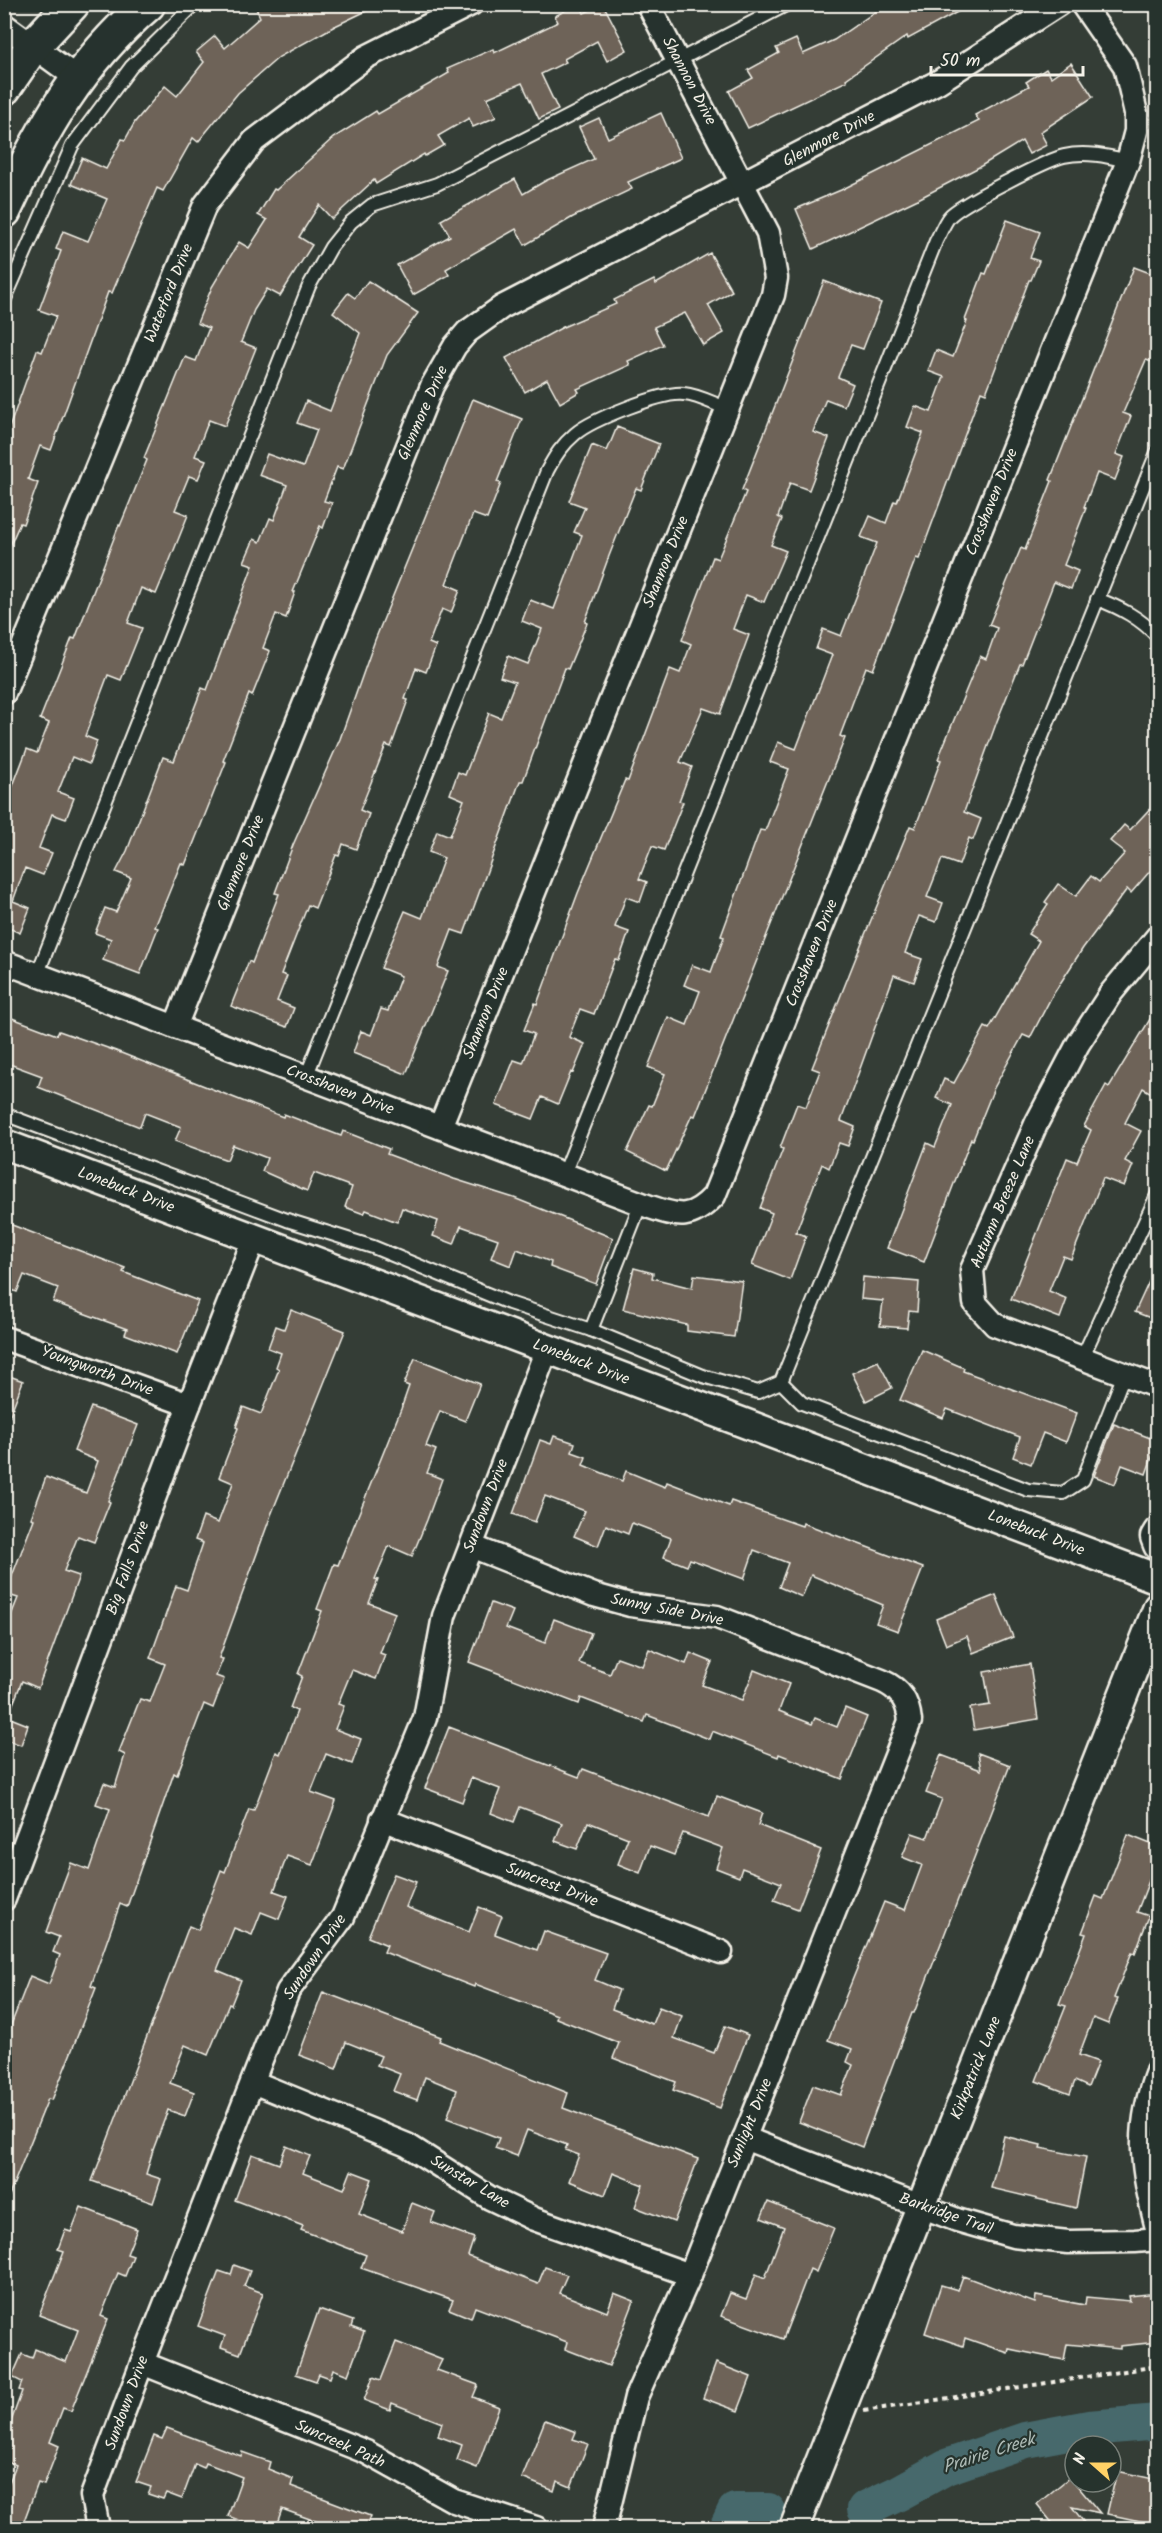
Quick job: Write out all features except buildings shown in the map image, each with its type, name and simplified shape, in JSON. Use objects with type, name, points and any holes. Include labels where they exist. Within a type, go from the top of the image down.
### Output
[{"type":"main road","points":[[4,88],[32,47],[72,4]]},
{"type":"main road","points":[[4,211],[30,155],[77,78],[129,21],[148,4]]},
{"type":"street","name":"Waterford Drive","points":[[4,693],[205,205],[254,141],[366,57],[471,4]]},
{"type":"street","name":"Shannon Drive","points":[[440,1127],[773,295],[776,278],[768,233],[648,4]]},
{"type":"street","name":"Glenmore Drive","points":[[175,1028],[432,386],[454,346],[467,332],[502,306],[744,184],[938,82],[1059,4]]},
{"type":"street","name":"Crosshaven Drive","points":[[4,962],[674,1215],[691,1215],[704,1207],[714,1196],[1128,161],[1136,131],[1136,112],[1125,66],[1082,4]]},
{"type":"street","points":[[4,25],[77,78]]},
{"type":"street","name":"Autumn Breeze Lane","points":[[1158,936],[1111,993],[1078,1044],[1036,1122],[972,1270],[975,1303],[995,1325],[1158,1387]]},
{"type":"street","name":"Lonebuck Drive","points":[[4,1144],[1158,1579]]},
{"type":"street","name":"Big Falls Drive","points":[[4,1899],[189,1405],[254,1239]]},
{"type":"street","name":"Youngworth Drive","points":[[4,1338],[189,1405]]},
{"type":"street","name":"Sundown Drive","points":[[98,2529],[93,2496],[141,2363],[288,1992],[344,1917],[425,1718],[444,1616],[547,1349]]},
{"type":"street","points":[[1158,1532],[1155,1537],[1158,1545]]},
{"type":"street","name":"Sunny Side Drive","points":[[471,1546],[594,1595],[630,1605],[717,1617],[882,1681],[894,1687],[902,1696],[909,1707],[910,1721]]},
{"type":"street","name":"Kirkpatrick Lane","points":[[795,2526],[1158,1607]]},
{"type":"street","name":"Sunlight Drive","points":[[604,2529],[636,2397],[690,2276],[910,1721]]},
{"type":"street","name":"Suncrest Drive","points":[[382,1819],[721,1952]]},
{"type":"street","points":[[1158,2068],[1147,2095],[1141,2139],[1148,2194],[1158,2232]]},
{"type":"street","name":"Sunstar Lane","points":[[253,2082],[407,2145],[490,2198],[534,2219],[690,2276]]},
{"type":"street","name":"Barkridge Trail","points":[[744,2138],[957,2220],[1013,2236],[1068,2242],[1158,2239]]},
{"type":"street","name":"Suncreek Path","points":[[141,2363],[366,2452],[454,2501],[536,2529]]},
{"type":"lane","points":[[4,301],[72,146],[131,67],[195,4]]},
{"type":"lane","points":[[37,975],[309,286],[331,247],[351,222],[372,205],[437,184],[788,4]]},
{"type":"lane","points":[[564,1174],[936,241],[950,216],[979,196],[1063,156],[1096,155],[1128,161]]},
{"type":"lane","points":[[306,1077],[547,471],[559,449],[577,432],[598,420],[664,395],[684,393],[728,409]]},
{"type":"lane","points":[[4,1114],[287,1220],[372,1247],[508,1303],[591,1330],[703,1376],[758,1392],[781,1382],[1158,450]]},
{"type":"lane","points":[[1097,599],[1124,609],[1158,637]]},
{"type":"lane","points":[[1082,1358],[1158,1193]]},
{"type":"lane","points":[[591,1330],[641,1203]]},
{"type":"lane","points":[[781,1382],[802,1404],[1028,1490],[1063,1493],[1083,1480],[1124,1374]]},
{"type":"path","points":[[843,2405],[865,2411],[1158,2366]]},
{"type":"waterway","name":"Prairie Creek","points":[[865,2509],[946,2467],[1025,2440],[1089,2428],[1158,2422]]},
{"type":"waterway","name":"Prairie Creek","points":[[727,2528],[735,2511],[768,2511]]}]
